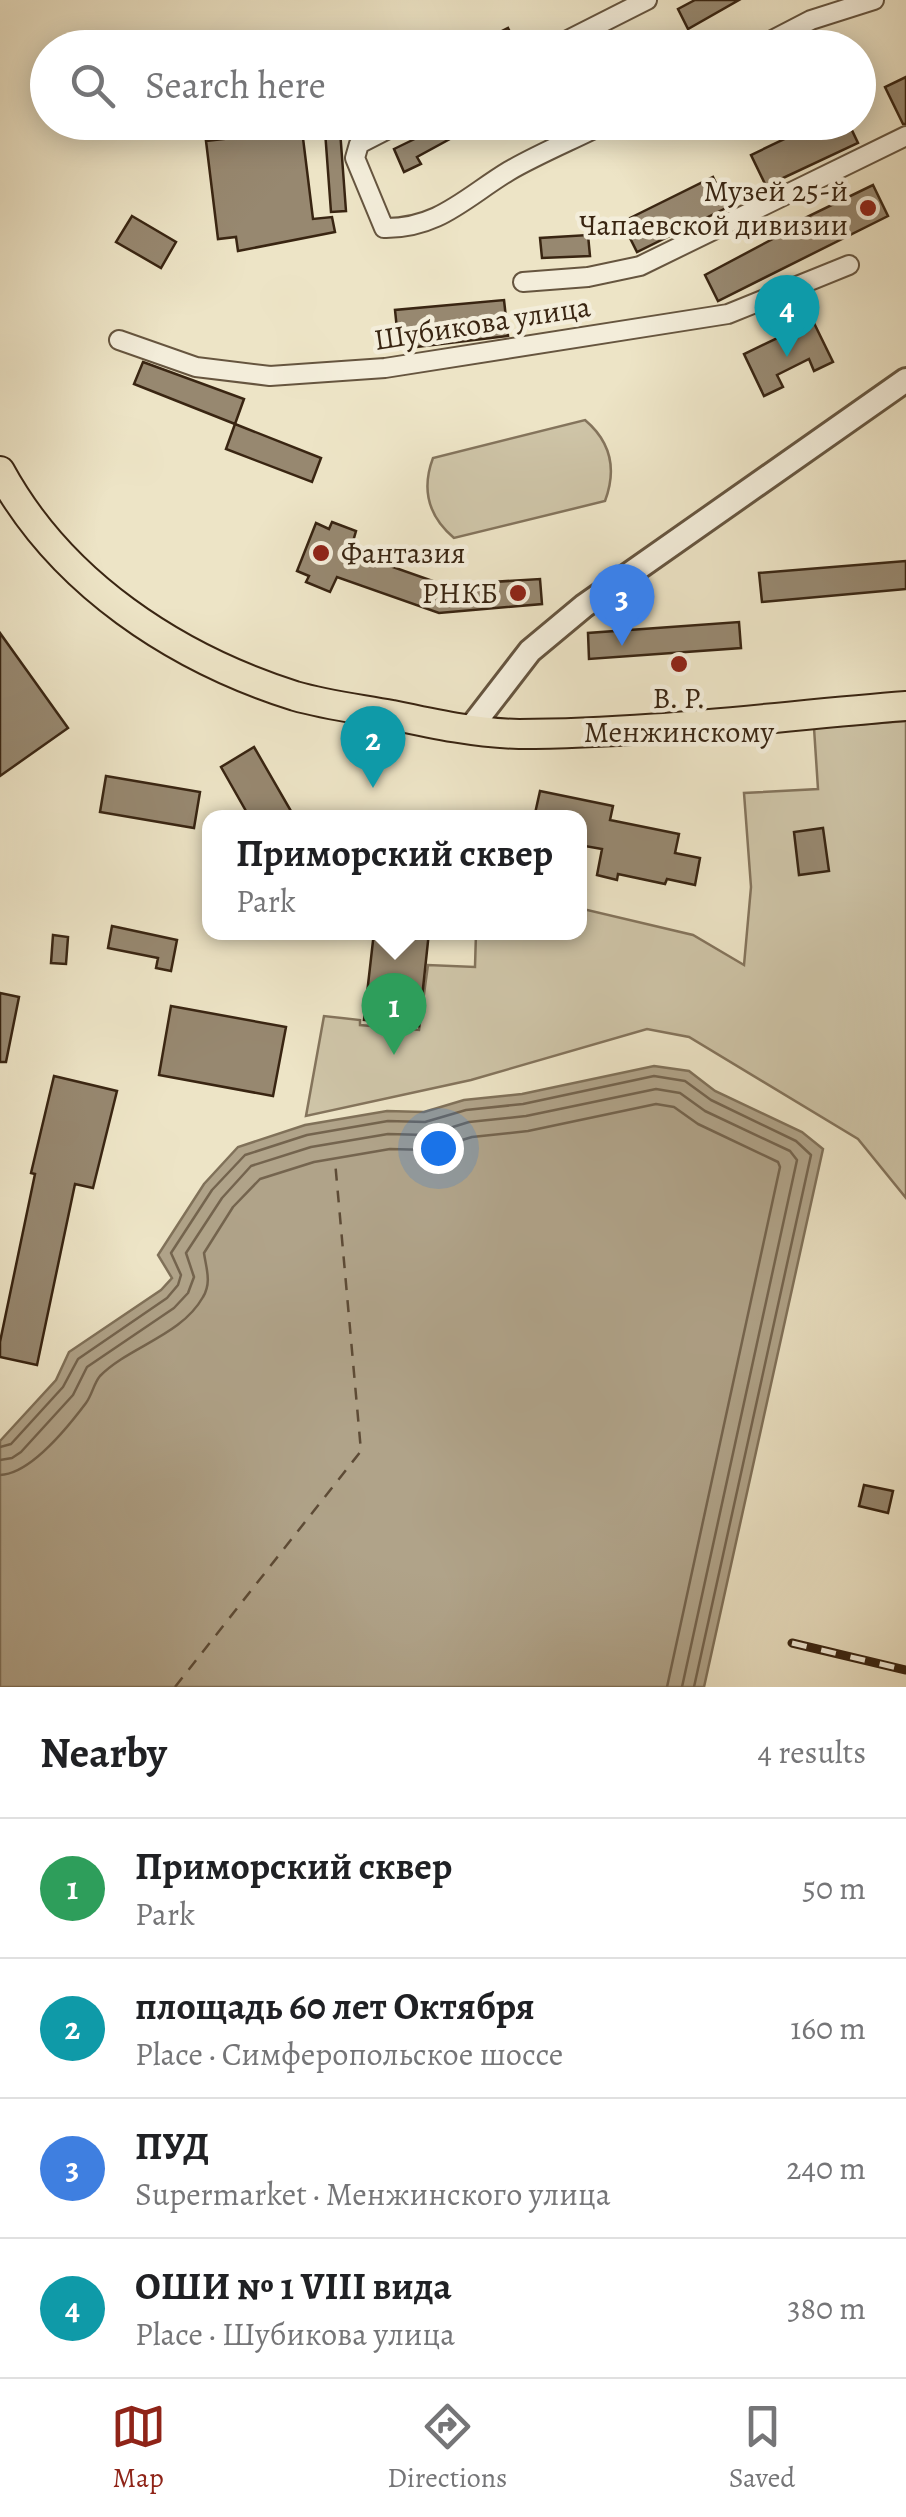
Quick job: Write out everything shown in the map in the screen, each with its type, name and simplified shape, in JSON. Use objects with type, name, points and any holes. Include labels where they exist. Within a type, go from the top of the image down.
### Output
[{"type":"main road","points":[[0,471],[38,531],[73,569],[130,615],[183,649],[296,696],[469,730],[518,734],[906,706]]},
{"type":"street","points":[[588,30],[647,0]]},
{"type":"street","points":[[792,30],[874,0]]},
{"type":"street","name":"Шубикова улица","points":[[522,282],[588,277],[640,266],[906,136]]},
{"type":"street","points":[[366,140],[358,144],[355,158],[384,228],[411,229],[459,206],[510,171],[572,140]]},
{"type":"street","name":"Шубикова улица","points":[[119,340],[196,368],[270,376],[385,368],[728,314],[849,265]]},
{"type":"street","points":[[469,730],[530,651],[584,606],[906,380]]},
{"type":"shaded area","points":[[585,420],[601,437],[609,457],[611,478],[605,501],[454,538],[438,521],[428,492],[433,458]]},
{"type":"shaded area","points":[[906,721],[906,1198],[858,1139],[689,1037],[647,1029],[471,1080],[306,1116],[324,1016],[360,1020],[360,1025],[419,1030],[428,965],[475,967],[476,940],[587,940],[587,910],[693,935],[744,965],[751,887],[744,793],[818,789],[814,728]]},
{"type":"water","points":[[654,1066],[689,1071],[715,1091],[802,1132],[823,1149],[704,1687],[0,1687],[0,1441],[56,1380],[69,1352],[161,1290],[172,1278],[158,1255],[204,1184],[238,1147],[305,1125],[387,1111],[424,1112],[464,1100],[522,1094]]},
{"type":"building","points":[[695,0],[739,0],[688,29],[678,9]]},
{"type":"building","points":[[906,77],[906,124],[903,124],[885,87]]},
{"type":"building","points":[[303,140],[313,219],[332,217],[335,232],[238,251],[236,237],[218,239],[206,141]]},
{"type":"building","points":[[326,140],[341,140],[346,211],[331,212]]},
{"type":"building","points":[[413,140],[448,140],[417,157],[421,164],[404,172],[394,149]]},
{"type":"building","points":[[782,140],[858,143],[766,186],[751,155]]},
{"type":"building","points":[[713,177],[728,207],[637,252],[622,222]]},
{"type":"building","points":[[873,185],[888,216],[718,301],[705,275],[784,233],[782,229]]},
{"type":"building","points":[[132,216],[176,242],[161,268],[116,242]]},
{"type":"building","points":[[588,235],[590,256],[542,258],[540,238]]},
{"type":"building","points":[[504,300],[508,336],[399,349],[395,310]]},
{"type":"building","points":[[813,321],[833,362],[814,371],[809,359],[777,375],[783,387],[764,396],[744,354]]},
{"type":"building","points":[[143,362],[244,399],[235,424],[134,384]]},
{"type":"building","points":[[235,424],[321,458],[312,482],[226,449]]},
{"type":"building","points":[[332,522],[356,531],[350,552],[444,585],[540,579],[542,604],[439,613],[337,577],[330,592],[306,582],[309,576],[297,571],[316,523],[329,529]]},
{"type":"building","points":[[906,561],[906,589],[762,602],[759,573]]},
{"type":"building","points":[[739,622],[741,648],[589,659],[588,633]]},
{"type":"building","points":[[0,633],[68,728],[0,776]]},
{"type":"building","points":[[254,747],[290,810],[245,810],[221,767]]},
{"type":"building","points":[[106,776],[200,792],[194,828],[100,812]]},
{"type":"building","points":[[540,791],[613,806],[610,820],[679,834],[675,853],[700,858],[695,885],[667,879],[665,884],[618,874],[617,880],[597,875],[602,849],[587,846],[587,810],[536,810]]},
{"type":"building","points":[[823,828],[829,871],[799,875],[794,832]]},
{"type":"building","points":[[112,926],[177,940],[171,971],[156,968],[158,958],[108,948]]},
{"type":"building","points":[[53,935],[68,937],[66,964],[51,963]]},
{"type":"building","points":[[373,940],[428,940],[419,1026],[364,1020]]},
{"type":"building","points":[[0,993],[19,997],[6,1062],[0,1062]]},
{"type":"building","points":[[171,1006],[286,1027],[273,1096],[159,1075]]},
{"type":"building","points":[[54,1076],[117,1091],[93,1188],[75,1184],[37,1365],[0,1357],[0,1342],[35,1174],[31,1173]]},
{"type":"building","points":[[864,1485],[893,1491],[888,1513],[859,1506]]},
{"type":"ferry route","points":[[175,1687],[361,1451],[335,1161]]},
{"type":"railway","points":[[792,1643],[906,1670]]},
{"type":"place","name":"Музей 25-й Чапаевской дивизии","points":[[868,208]]},
{"type":"place","name":"ОШИ № 1 VIII вида","points":[[787,357]]},
{"type":"place","name":"Фантазия","points":[[321,553]]},
{"type":"place","name":"РНКБ","points":[[518,593]]},
{"type":"place","name":"ПУД","points":[[622,646]]},
{"type":"place","name":"В. Р. Менжинскому","points":[[679,664]]},
{"type":"place","name":"площадь 60 лет Октября","points":[[373,788]]},
{"type":"place","name":"Приморский сквер","points":[[394,1055]]}]
